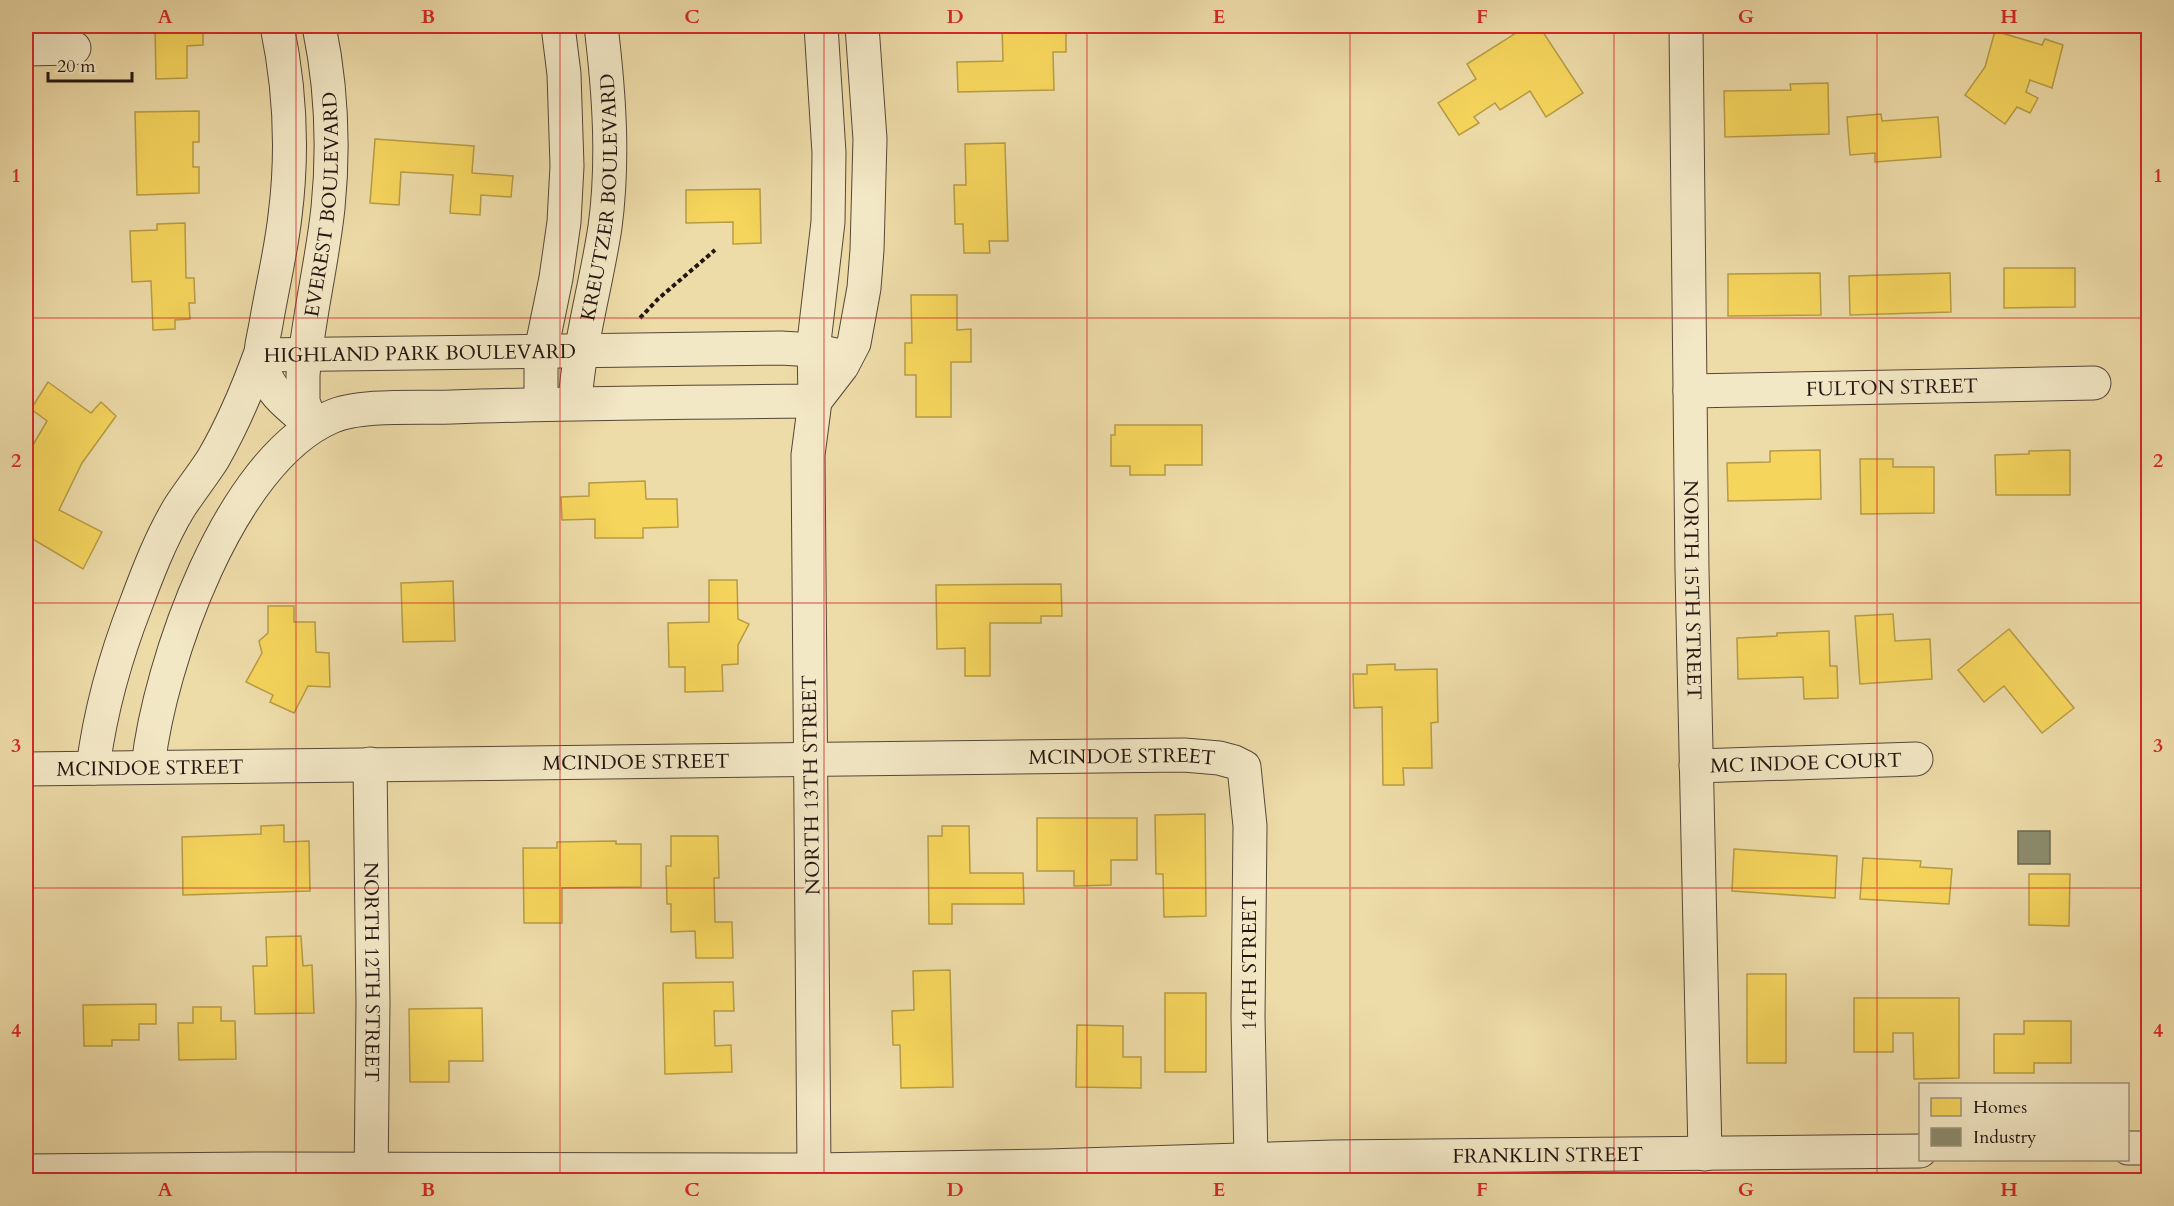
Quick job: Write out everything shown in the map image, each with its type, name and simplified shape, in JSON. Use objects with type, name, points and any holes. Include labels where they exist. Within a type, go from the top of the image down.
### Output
[{"type":"street","name":"EVEREST BOULEVARD","points":[[278,26],[283,54],[289,123],[288,175],[285,217],[260,355],[266,379],[276,393],[313,426]]},
{"type":"street","name":"EVEREST BOULEVARD","points":[[313,426],[303,402],[305,354],[327,218],[331,156],[328,98],[319,26]]},
{"type":"street","name":"KREUTZER BOULEVARD","points":[[541,404],[541,351],[556,278],[564,222],[567,166],[564,74],[558,26]]},
{"type":"street","name":"KREUTZER BOULEVARD","points":[[575,403],[581,350],[605,226],[610,178],[610,124],[601,26]]},
{"type":"street","points":[[815,401],[813,350],[828,222],[829,153],[821,26]]},
{"type":"street","points":[[815,401],[846,358],[854,343],[859,322],[867,250],[870,139],[862,26]]},
{"type":"street","name":"NORTH 15TH STREET","points":[[1686,26],[1696,766],[1702,946],[1705,1154]]},
{"type":"street","points":[[26,49],[74,48]]},
{"type":"street","name":"HIGHLAND PARK BOULEVARD","points":[[93,768],[104,700],[115,660],[149,568],[179,509],[227,433],[243,401],[260,355],[781,348],[813,350],[846,358]]},
{"type":"street","name":"FULTON STREET","points":[[1690,391],[2094,383]]},
{"type":"street","points":[[148,767],[156,710],[168,667],[200,582],[232,518],[274,459],[296,437],[331,416],[350,410],[541,404],[815,401]]},
{"type":"street","name":"NORTH 13TH STREET","points":[[815,401],[808,455],[810,760],[827,1173]]},
{"type":"street","name":"MCINDOE STREET","points":[[26,769],[1184,755],[1219,758],[1244,767]]},
{"type":"street","name":"MC INDOE COURT","points":[[1696,766],[1916,759]]},
{"type":"street","name":"NORTH 12TH STREET","points":[[370,764],[373,1003],[371,1175]]},
{"type":"street","name":"14TH STREET","points":[[1244,767],[1250,826],[1248,1017],[1251,1160]]},
{"type":"street","points":[[2129,1148],[2148,1148]]},
{"type":"street","name":"FRANKLIN STREET","points":[[26,1171],[607,1176],[1048,1173],[1251,1160],[1344,1157],[1919,1151]]},
{"type":"path","points":[[627,350],[627,332],[658,299],[715,250]]},
{"type":"building: Homes","points":[[155,26],[203,26],[203,45],[187,46],[187,78],[156,79]]},
{"type":"building: Homes","points":[[1002,26],[1066,26],[1066,52],[1053,52],[1054,90],[958,92],[957,62],[1003,61]]},
{"type":"building: Homes","points":[[1527,26],[1539,26],[1583,93],[1546,117],[1530,91],[1500,110],[1495,103],[1474,117],[1479,123],[1459,135],[1438,103],[1476,79],[1467,64]]},
{"type":"building: Homes","points":[[1995,31],[2042,45],[2045,39],[2063,45],[2052,88],[2030,80],[2026,92],[2038,98],[2030,113],[2017,107],[2005,124],[1965,95],[1985,67]]},
{"type":"building: Homes","points":[[1828,83],[1829,134],[1725,137],[1724,91],[1791,90],[1790,84]]},
{"type":"building: Homes","points":[[199,111],[199,142],[193,142],[193,167],[199,167],[199,193],[137,195],[135,112]]},
{"type":"building: Homes","points":[[1881,114],[1882,121],[1938,117],[1941,157],[1875,162],[1875,153],[1850,155],[1847,117]]},
{"type":"building: Homes","points":[[375,139],[474,146],[472,173],[513,176],[511,197],[481,195],[480,215],[450,213],[453,175],[401,172],[399,205],[370,203]]},
{"type":"building: Homes","points":[[1005,143],[1008,241],[989,241],[990,253],[964,253],[963,224],[955,224],[954,185],[966,185],[965,144]]},
{"type":"building: Homes","points":[[760,189],[761,243],[733,244],[733,222],[686,223],[686,190]]},
{"type":"building: Homes","points":[[185,223],[186,278],[194,278],[195,303],[189,303],[190,319],[175,320],[175,329],[153,330],[151,281],[132,282],[130,231],[157,230],[157,224]]},
{"type":"building: Homes","points":[[2004,268],[2075,268],[2075,307],[2004,308]]},
{"type":"building: Homes","points":[[1820,273],[1821,315],[1728,316],[1728,274]]},
{"type":"building: Homes","points":[[1950,273],[1951,312],[1850,315],[1849,276]]},
{"type":"building: Homes","points":[[911,295],[957,295],[957,330],[971,329],[971,362],[951,362],[951,417],[916,417],[916,375],[905,375],[905,343],[912,343]]},
{"type":"building: Homes","points":[[48,382],[91,413],[101,402],[116,416],[82,463],[59,510],[102,532],[83,569],[26,535],[26,484],[30,475],[26,472],[26,457],[47,421],[31,409]]},
{"type":"building: Homes","points":[[1115,425],[1202,425],[1202,465],[1165,465],[1165,475],[1130,475],[1130,466],[1111,466],[1111,435],[1115,435]]},
{"type":"building: Homes","points":[[1820,450],[1821,499],[1728,501],[1727,463],[1770,462],[1770,451]]},
{"type":"building: Homes","points":[[2070,450],[2070,495],[1996,495],[1995,455]]},
{"type":"building: Homes","points":[[1860,459],[1893,459],[1893,467],[1934,467],[1934,513],[1861,514]]},
{"type":"building: Homes","points":[[645,481],[646,499],[677,499],[678,527],[643,528],[643,538],[595,538],[595,519],[562,520],[561,497],[589,496],[589,483]]},
{"type":"building: Homes","points":[[709,580],[737,580],[738,619],[749,624],[738,645],[738,664],[722,665],[723,691],[685,692],[685,667],[669,667],[668,623],[709,622]]},
{"type":"building: Homes","points":[[453,581],[455,641],[403,642],[401,583]]},
{"type":"building: Homes","points":[[1061,584],[1062,616],[1041,616],[1041,623],[990,623],[990,676],[965,676],[965,648],[937,649],[936,585]]},
{"type":"building: Homes","points":[[268,606],[294,606],[294,622],[315,622],[316,652],[329,653],[330,687],[308,686],[294,713],[270,702],[273,695],[246,682],[262,653],[259,641],[268,633]]},
{"type":"building: Homes","points":[[1893,614],[1895,641],[1930,639],[1932,679],[1860,684],[1855,616]]},
{"type":"building: Homes","points":[[2009,629],[2074,708],[2042,733],[2004,686],[1984,702],[1958,670]]},
{"type":"building: Homes","points":[[1829,631],[1830,666],[1837,666],[1838,698],[1804,699],[1803,677],[1738,679],[1737,638],[1777,636],[1777,633]]},
{"type":"building: Homes","points":[[1395,664],[1395,670],[1437,669],[1438,722],[1431,723],[1432,768],[1403,768],[1404,785],[1383,785],[1382,707],[1354,708],[1353,674],[1367,674],[1367,665]]},
{"type":"building: Homes","points":[[1205,814],[1206,916],[1164,917],[1163,874],[1156,874],[1155,815]]},
{"type":"building: Homes","points":[[1037,818],[1137,818],[1137,860],[1111,860],[1111,885],[1074,886],[1074,871],[1037,871]]},
{"type":"building: Homes","points":[[284,825],[284,842],[309,841],[310,891],[183,895],[182,837],[261,834],[261,826]]},
{"type":"building: Homes","points":[[942,826],[969,826],[970,873],[1023,873],[1024,904],[952,904],[952,924],[929,924],[928,836],[942,836]]},
{"type":"building: Homes","points":[[671,836],[718,836],[719,878],[714,878],[715,922],[732,922],[733,958],[696,958],[695,931],[671,932],[671,904],[667,904],[666,866],[671,866]]},
{"type":"building: Homes","points":[[616,841],[616,844],[641,844],[641,887],[562,888],[562,923],[524,923],[523,848],[557,848],[557,842]]},
{"type":"building: Homes","points":[[1734,849],[1837,856],[1835,898],[1732,891]]},
{"type":"building: Homes","points":[[1863,858],[1921,861],[1920,867],[1952,869],[1949,904],[1860,899]]},
{"type":"building: Homes","points":[[2029,874],[2070,874],[2069,926],[2029,925]]},
{"type":"building: Homes","points":[[301,936],[303,966],[312,965],[314,1013],[255,1014],[253,966],[267,966],[266,937]]},
{"type":"building: Homes","points":[[950,970],[953,1087],[901,1088],[900,1045],[893,1045],[892,1011],[914,1010],[913,971]]},
{"type":"building: Homes","points":[[1747,974],[1786,974],[1786,1063],[1747,1063]]},
{"type":"building: Homes","points":[[733,982],[734,1011],[714,1011],[715,1046],[731,1045],[732,1072],[665,1074],[663,983]]},
{"type":"building: Homes","points":[[1165,993],[1206,993],[1206,1072],[1165,1072]]},
{"type":"building: Homes","points":[[1854,998],[1959,998],[1959,1078],[1914,1079],[1913,1033],[1893,1033],[1893,1052],[1854,1052]]},
{"type":"building: Homes","points":[[156,1004],[156,1024],[139,1024],[139,1040],[112,1040],[112,1046],[84,1046],[83,1005]]},
{"type":"building: Homes","points":[[193,1007],[221,1007],[221,1021],[235,1021],[236,1059],[179,1060],[178,1023],[193,1023]]},
{"type":"building: Homes","points":[[482,1008],[483,1061],[449,1061],[449,1082],[410,1082],[409,1009]]},
{"type":"building: Homes","points":[[2024,1021],[2071,1021],[2071,1063],[2034,1063],[2034,1073],[1994,1073],[1994,1034],[2024,1034]]},
{"type":"building: Homes","points":[[1077,1025],[1123,1026],[1123,1057],[1141,1057],[1141,1088],[1076,1087]]},
{"type":"building: Industry","points":[[2018,831],[2050,831],[2050,864],[2018,864]]},
{"type":"building: Industry","points":[[26,973],[28,973],[29,1002],[26,1002]]}]
